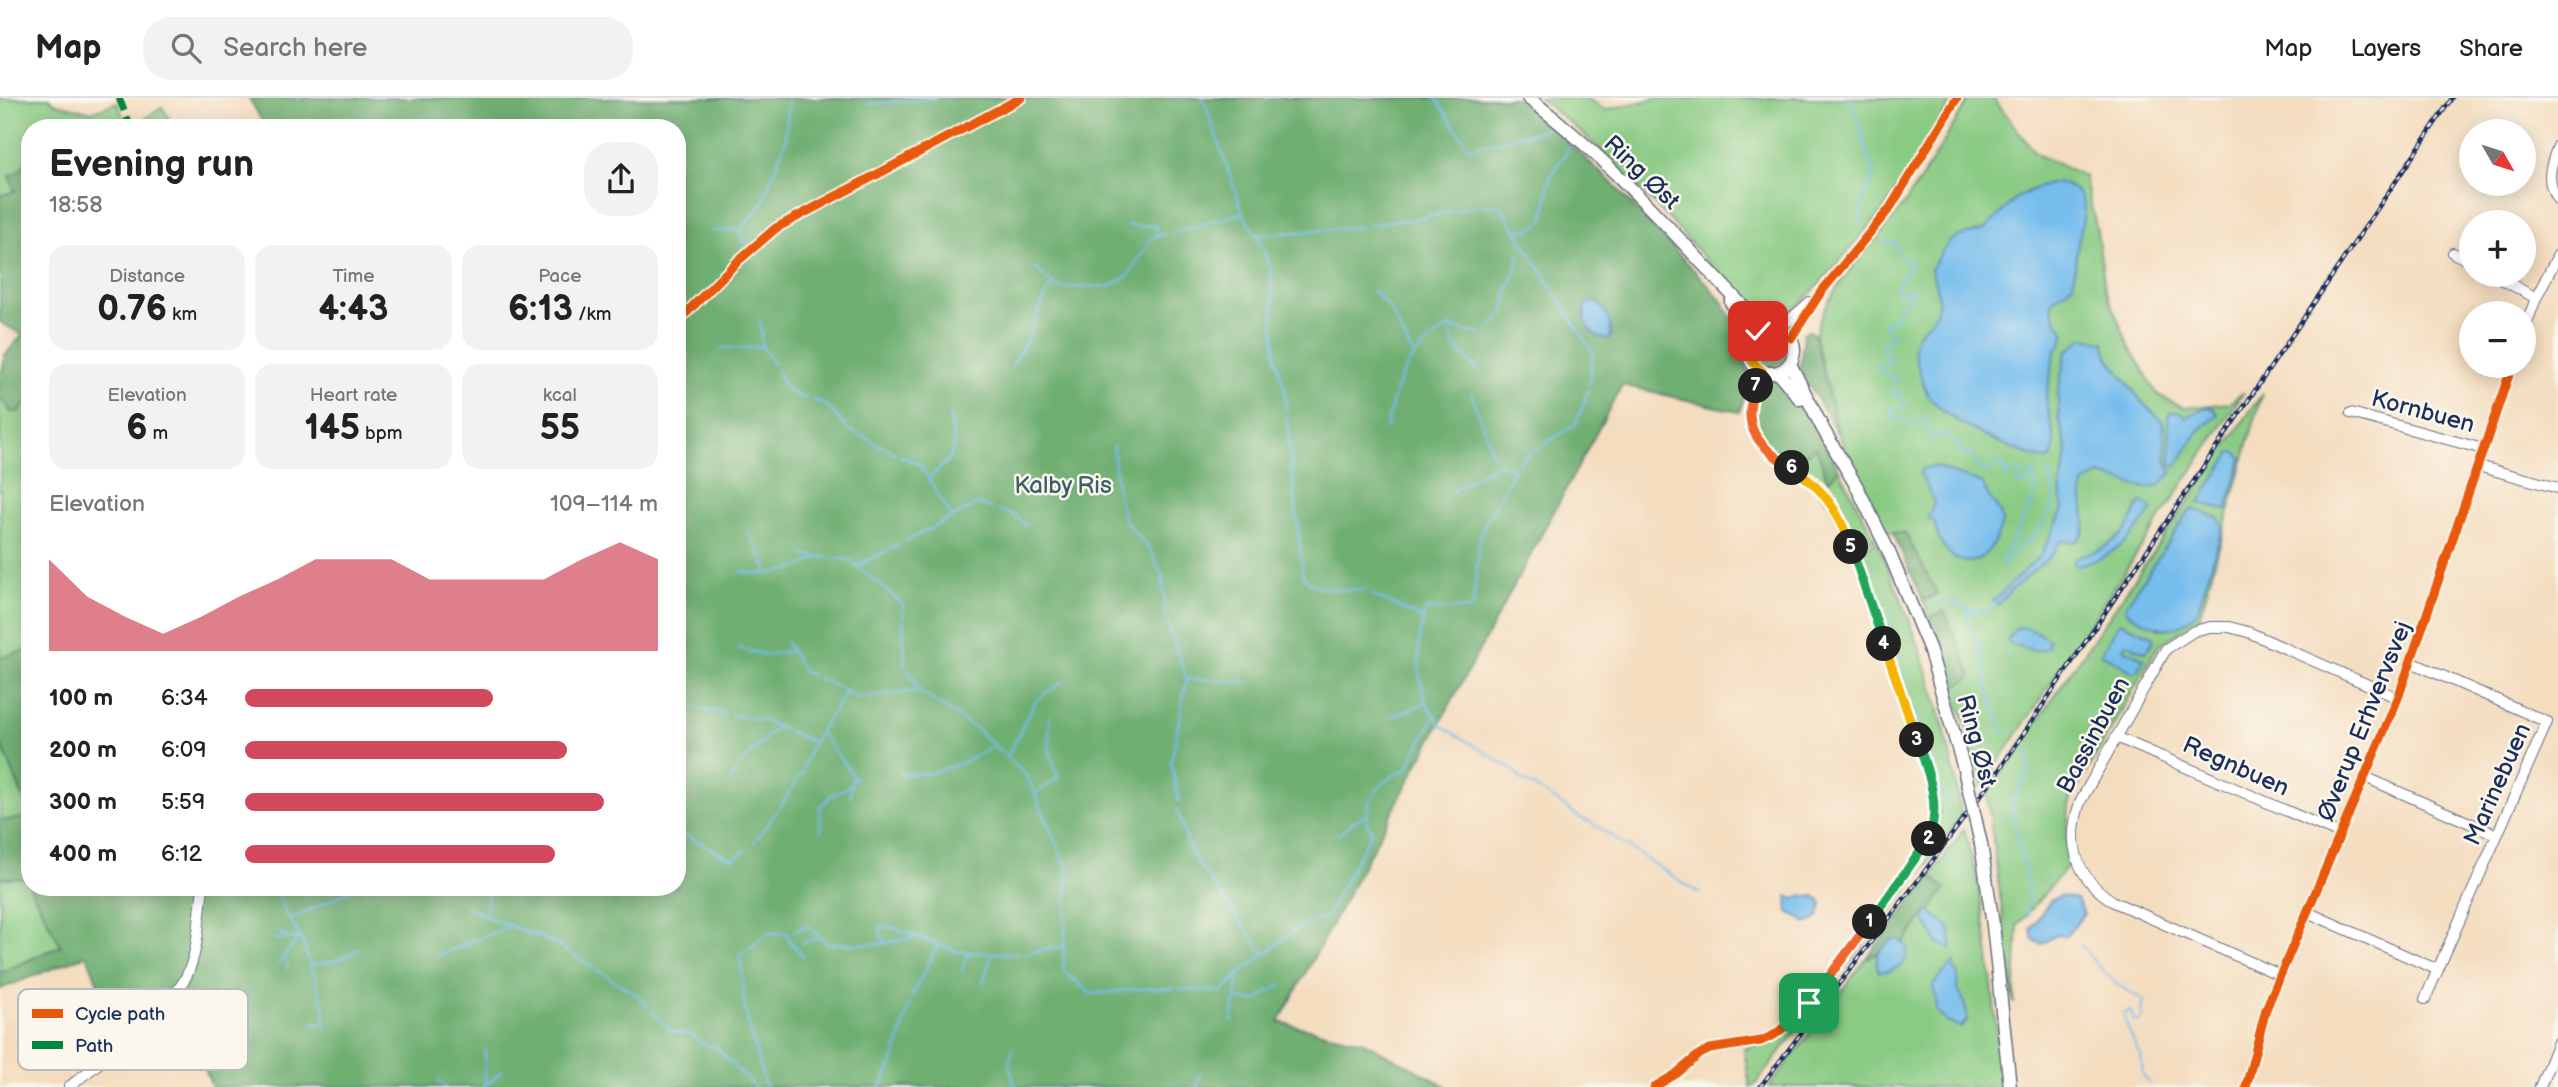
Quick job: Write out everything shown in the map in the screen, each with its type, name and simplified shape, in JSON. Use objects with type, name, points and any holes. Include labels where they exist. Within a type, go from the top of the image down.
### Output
[{"type":"main road","name":"Ring Øst","points":[[1528,98],[1622,180],[1764,328]]},
{"type":"main road","name":"Ring Øst","points":[[1720,284],[1753,337]]},
{"type":"main road","points":[[1764,328],[1779,329],[1791,338],[1794,351],[1790,364],[1778,372],[1762,371],[1755,366],[1749,354],[1753,337],[1764,328]]},
{"type":"main road","name":"Ring Øst","points":[[1790,364],[1888,550],[1919,623],[1949,712],[1981,844],[1993,925],[2010,1087]]},
{"type":"main road","name":"Ring Øst","points":[[1778,372],[1823,429]]},
{"type":"street","points":[[686,313],[739,260],[776,228],[1021,98]]},
{"type":"street","points":[[1791,338],[1821,292],[1890,208],[1957,98]]},
{"type":"street","points":[[2558,146],[2549,178],[2558,200]]},
{"type":"street","points":[[2453,253],[2459,256]]},
{"type":"street","points":[[2535,301],[2558,255]]},
{"type":"street","points":[[2516,287],[2536,298]]},
{"type":"street","points":[[1779,329],[1821,292]]},
{"type":"street","points":[[1654,1087],[1710,1049],[1761,1041],[1795,1019],[1922,852],[1933,827],[1935,798],[1930,779],[1844,526],[1822,490],[1763,447],[1750,424],[1752,396],[1762,371]]},
{"type":"street","name":"Øverup Erhvervsvej","points":[[2246,1087],[2259,1031],[2280,975],[2399,698],[2508,378]]},
{"type":"street","name":"Kornbuen","points":[[2351,413],[2483,449]]},
{"type":"street","points":[[2478,466],[2558,488]]},
{"type":"street","name":"Bassinbuen","points":[[2280,975],[2099,893],[2078,863],[2073,844],[2074,821],[2080,802],[2165,649],[2194,631],[2210,627],[2229,627],[2248,632],[2399,698]]},
{"type":"street","name":"Marinebuen","points":[[2411,662],[2547,722],[2425,999]]},
{"type":"street","name":"Regnbuen","points":[[2116,737],[2340,834]]},
{"type":"street","points":[[2365,777],[2497,835]]},
{"type":"street","points":[[176,989],[186,977],[191,962],[202,896]]},
{"type":"street","points":[[2306,912],[2438,970]]},
{"type":"street","points":[[2546,1075],[2558,1042]]},
{"type":"street","points":[[2540,1087],[2558,1055]]},
{"type":"street","points":[[69,1087],[89,1070]]},
{"type":"green space","points":[[0,98],[49,98],[56,104],[92,112],[117,102],[124,119],[21,119],[21,169],[15,191],[0,196]]},
{"type":"green space","name":"Kalby Ris","points":[[249,98],[1515,98],[1611,182],[1720,298],[1739,330],[1741,358],[1752,377],[1739,412],[1622,385],[1279,1022],[1364,1042],[1448,1087],[212,1087],[205,1070],[248,1070],[248,989],[100,989],[87,955],[0,989],[0,973],[61,946],[35,896],[686,896],[686,119],[261,119]],"holes":[[[1596,301],[1611,329],[1611,336],[1598,337],[1589,329],[1589,303]]]},
{"type":"green space","points":[[1538,98],[1587,98],[1605,110],[1658,98],[1953,98],[1913,167],[1881,213],[1818,286],[1786,317],[1763,322],[1628,176]]},
{"type":"green space","points":[[1969,98],[1993,98],[2036,154],[2084,176],[2097,231],[2105,289],[2129,346],[2158,395],[2185,408],[2229,403],[2244,392],[1982,787],[1970,737],[1953,688],[1972,676],[1944,611],[1930,618],[1923,600],[1937,593],[1905,533],[1886,532],[1838,434],[1815,336],[1820,319],[1837,288],[1905,202]]},
{"type":"green space","points":[[162,107],[169,119],[145,119]]},
{"type":"green space","points":[[21,169],[21,334],[0,322],[0,196],[15,191],[9,176]]},
{"type":"green space","points":[[1810,331],[1815,336],[1838,434],[1800,369],[1804,332]]},
{"type":"green space","points":[[1771,336],[1782,340],[1786,351],[1782,362],[1771,366],[1760,362],[1756,351],[1760,340]]},
{"type":"green space","points":[[21,337],[21,409],[18,412],[11,412],[0,396],[0,373],[5,355]]},
{"type":"green space","points":[[1767,377],[1776,378],[1785,385],[1820,434],[1839,469],[1828,481],[1816,447],[1794,463],[1775,451],[1761,437],[1754,419],[1755,408],[1760,385]]},
{"type":"green space","points":[[2262,394],[2199,619],[2159,645],[2070,801],[2066,834],[2069,864],[2018,925],[2014,1004],[1987,794]],"holes":[[[2223,527],[2197,612],[2179,625],[2158,629]],[[2120,622],[2152,636],[2126,642],[2123,648],[2101,653]]]},
{"type":"green space","points":[[0,396],[11,412],[21,409],[21,652],[0,658]]},
{"type":"green space","points":[[1817,446],[1827,481],[1839,469],[1875,539],[1855,548],[1846,522],[1794,463]]},
{"type":"green space","points":[[1893,533],[1905,533],[1937,593],[1923,600]]},
{"type":"green space","points":[[1877,542],[1929,676],[1948,744],[1961,815],[1927,864],[1753,1087],[1750,1087],[1744,1049],[1778,1035],[1925,852],[1938,825],[1939,809],[1857,552]]},
{"type":"green space","points":[[1944,611],[1972,677],[1953,688],[1930,618]]},
{"type":"green space","points":[[21,652],[21,791],[0,741],[0,658]]},
{"type":"green space","points":[[0,741],[21,791],[21,818],[0,821]]},
{"type":"green space","points":[[21,818],[21,878],[0,878],[0,821]]},
{"type":"green space","points":[[1964,829],[1985,924],[2002,1087],[1769,1087],[1866,959],[1904,942],[1945,889],[1931,876]]},
{"type":"green space","points":[[1931,876],[1945,889],[1931,910],[1904,942],[1898,940],[1889,944],[1866,959]]},
{"type":"green space","points":[[0,878],[21,878],[21,896],[35,896],[61,946],[0,973]]},
{"type":"water","points":[[2057,182],[2078,193],[2084,209],[2073,284],[2052,301],[2053,314],[2065,333],[2055,352],[2046,397],[2054,449],[2051,459],[2044,460],[1983,435],[1941,409],[1926,391],[1914,348],[1918,334],[1931,320],[1937,308],[1938,295],[1931,268],[1949,242],[1957,237],[1984,230],[2016,198]]},
{"type":"water","points":[[1596,301],[1608,318],[1611,329],[1609,339],[1597,336],[1586,322],[1586,304]]},
{"type":"water","points":[[2083,338],[2104,342],[2108,357],[2142,402],[2163,422],[2167,462],[2172,472],[2159,486],[2146,488],[2100,475],[2084,483],[2085,522],[2081,536],[2075,542],[2058,543],[2052,555],[1997,605],[1993,601],[2041,555],[2063,509],[2060,488],[2067,453],[2059,418],[2058,392],[2066,352]]},
{"type":"water","points":[[2206,407],[2213,408],[2218,414],[2198,432],[2176,467],[2171,464],[2168,416],[2172,412],[2182,412],[2186,417]]},
{"type":"water","points":[[2231,452],[2236,452],[2242,458],[2227,509],[2199,503]]},
{"type":"water","points":[[1934,466],[1983,484],[2000,513],[2001,526],[1993,544],[1984,555],[1975,560],[1966,562],[1949,553],[1937,534],[1935,522],[1928,519],[1934,502],[1920,473],[1922,469]]},
{"type":"water","points":[[2142,502],[2151,507],[2152,511],[2129,539],[2112,552],[2091,562],[2078,566],[2074,563],[2075,558],[2100,549],[2122,534]]},
{"type":"water","points":[[2193,509],[2219,518],[2223,527],[2197,612],[2180,626],[2172,628],[2156,626],[2129,614],[2126,605]]},
{"type":"water","points":[[2120,622],[2152,636],[2154,640],[2145,652],[2126,643],[2123,648],[2144,659],[2137,671],[2133,672],[2101,653]]},
{"type":"water","points":[[2017,627],[2042,635],[2049,640],[2048,646],[2035,651],[2012,645],[2007,640]]},
{"type":"water","points":[[1802,895],[1815,896],[1822,903],[1819,916],[1814,921],[1804,922],[1788,912],[1787,896],[1795,899]]},
{"type":"water","points":[[2060,896],[2077,899],[2084,914],[2066,936],[2056,935],[2042,944],[2033,940],[2031,929],[2050,901]]},
{"type":"water","points":[[1928,910],[1950,928],[1952,948],[1938,944],[1925,920]]},
{"type":"water","points":[[1892,940],[1898,940],[1907,946],[1904,963],[1896,969],[1879,972],[1877,958],[1884,946]]},
{"type":"water","points":[[1954,962],[1954,970],[1958,973],[1957,990],[1963,1000],[1967,1020],[1961,1027],[1946,1022],[1936,1010],[1934,985]]},
{"type":"waterway","points":[[747,245],[740,230],[762,204],[786,139],[788,98]]},
{"type":"waterway","points":[[868,104],[937,98]]},
{"type":"waterway","points":[[1203,98],[1243,213],[1261,243],[1271,271],[1276,359],[1285,390],[1286,409]]},
{"type":"waterway","points":[[1436,98],[1469,148],[1547,129]]},
{"type":"waterway","points":[[1851,98],[1874,175],[1860,206],[1862,224]]},
{"type":"waterway","points":[[1518,231],[1529,231],[1544,219],[1550,178],[1569,148]]},
{"type":"waterway","points":[[1369,225],[1412,220],[1469,207],[1500,205],[1593,353],[1589,384]]},
{"type":"waterway","points":[[1172,233],[1242,213]]},
{"type":"waterway","points":[[1128,225],[1142,227],[1155,224],[1157,234]]},
{"type":"waterway","points":[[1258,235],[1361,227]]},
{"type":"waterway","points":[[713,231],[739,230]]},
{"type":"waterway","points":[[1012,366],[1049,288],[1111,286],[1129,275],[1151,238],[1165,234]]},
{"type":"waterway","points":[[1884,241],[1894,242],[1900,255],[1911,264],[1897,285],[1897,290],[1902,293],[1911,289],[1913,292],[1911,299],[1898,307],[1898,318],[1885,322],[1893,337],[1880,346],[1891,362],[1880,363],[1877,366],[1878,371],[1896,377],[1891,392],[1894,395],[1901,394],[1905,401],[1903,409],[1892,409],[1892,416],[1912,426],[1926,418],[1929,436],[1933,438],[1947,433],[1950,435],[1950,441],[1961,446],[1959,455],[1973,455],[1978,466],[1984,471],[1990,472],[2002,462],[2006,476],[2014,470],[2021,471],[2017,481],[2021,486],[2027,482],[2029,474],[2033,474],[2033,501],[2003,558],[2003,565],[2023,543],[2032,539],[2054,506],[2056,499],[2048,470]]},
{"type":"waterway","points":[[1488,331],[1504,314],[1507,291],[1516,273],[1519,255]]},
{"type":"waterway","points":[[1034,267],[1054,285]]},
{"type":"waterway","points":[[1373,291],[1390,309],[1413,355]]},
{"type":"waterway","points":[[760,321],[762,347],[774,364]]},
{"type":"waterway","points":[[1386,429],[1399,382],[1422,348],[1449,327],[1473,333],[1482,332]]},
{"type":"waterway","points":[[1449,328],[1456,349],[1477,369]]},
{"type":"waterway","points":[[721,348],[762,347]]},
{"type":"waterway","points":[[777,370],[787,388],[806,398]]},
{"type":"waterway","points":[[1519,464],[1522,459],[1576,424],[1588,390]]},
{"type":"waterway","points":[[1471,393],[1494,457]]},
{"type":"waterway","points":[[812,399],[826,405],[847,428]]},
{"type":"waterway","points":[[930,477],[946,462],[953,450],[950,415]]},
{"type":"waterway","points":[[1286,415],[1303,575],[1308,581],[1322,588],[1364,591]]},
{"type":"waterway","points":[[852,431],[895,453]]},
{"type":"waterway","points":[[1113,446],[1118,495],[1125,521],[1150,550],[1163,577],[1165,617]]},
{"type":"waterway","points":[[901,456],[921,466],[952,517]]},
{"type":"waterway","points":[[1451,492],[1498,463],[1514,469],[1481,531],[1478,552]]},
{"type":"waterway","points":[[906,541],[978,504],[991,508]]},
{"type":"waterway","points":[[999,510],[1013,515],[1027,526]]},
{"type":"waterway","points":[[747,531],[760,552],[767,571]]},
{"type":"waterway","points":[[857,566],[900,544]]},
{"type":"waterway","points":[[803,555],[850,560],[903,604],[903,616]]},
{"type":"waterway","points":[[1478,557],[1473,609],[1426,609],[1422,621],[1419,650],[1421,683],[1439,724],[1512,769],[1522,780],[1700,894]]},
{"type":"waterway","points":[[741,571],[770,574],[817,558]]},
{"type":"waterway","points":[[1371,594],[1421,618]]},
{"type":"waterway","points":[[1936,599],[1952,602],[1972,611],[1987,609],[1995,603]]},
{"type":"waterway","points":[[1969,610],[1968,620],[1979,645],[2003,734]]},
{"type":"waterway","points":[[1892,614],[1887,621],[1889,638],[1939,788],[1948,804]]},
{"type":"waterway","points":[[903,620],[905,665]]},
{"type":"waterway","points":[[1167,622],[1187,679],[1171,762],[1179,802]]},
{"type":"waterway","points":[[1871,636],[1875,635]]},
{"type":"waterway","points":[[786,642],[803,671],[811,675]]},
{"type":"waterway","points":[[738,648],[766,655],[791,651]]},
{"type":"waterway","points":[[908,669],[919,691],[975,728],[1027,776],[1068,870],[1063,970],[1091,994],[1150,988],[1173,989]]},
{"type":"waterway","points":[[818,678],[860,698],[917,691]]},
{"type":"waterway","points":[[1187,679],[1248,682]]},
{"type":"waterway","points":[[1007,757],[1036,700],[1062,682]]},
{"type":"waterway","points":[[803,767],[813,742],[846,692]]},
{"type":"waterway","points":[[686,700],[700,709],[724,713]]},
{"type":"waterway","points":[[1389,718],[1425,703]]},
{"type":"waterway","points":[[731,715],[763,720],[813,742]]},
{"type":"waterway","points":[[1036,793],[1058,778],[1049,748],[1050,716]]},
{"type":"waterway","points":[[1179,989],[1222,992],[1239,974],[1303,924],[1326,917],[1372,830],[1367,825],[1368,807],[1372,798],[1389,778],[1406,770],[1434,717]]},
{"type":"waterway","points":[[741,764],[776,727]]},
{"type":"waterway","points":[[820,732],[856,779]]},
{"type":"waterway","points":[[899,774],[930,773],[960,764],[993,746]]},
{"type":"waterway","points":[[2026,753],[2029,760],[2028,773],[2011,804],[2028,886],[2028,917]]},
{"type":"waterway","points":[[754,842],[803,771]]},
{"type":"waterway","points":[[730,783],[735,772]]},
{"type":"waterway","points":[[850,797],[852,777]]},
{"type":"waterway","points":[[821,831],[820,808],[829,797],[851,785]]},
{"type":"waterway","points":[[1177,810],[1192,855],[1264,954]]},
{"type":"waterway","points":[[1337,836],[1354,821],[1365,816]]},
{"type":"waterway","points":[[686,836],[732,859],[746,850]]},
{"type":"waterway","points":[[278,896],[301,938],[324,1006],[326,1029]]},
{"type":"waterway","points":[[292,919],[339,896]]},
{"type":"waterway","points":[[486,914],[488,896]]},
{"type":"waterway","points":[[466,907],[554,943],[637,995],[647,1006]]},
{"type":"waterway","points":[[793,933],[806,925],[828,944],[879,944],[919,937],[958,952],[1019,954]]},
{"type":"waterway","points":[[437,956],[510,926]]},
{"type":"waterway","points":[[886,942],[881,937],[880,927],[894,928],[918,937]]},
{"type":"waterway","points":[[279,931],[286,938]]},
{"type":"waterway","points":[[765,1087],[745,1009],[740,956],[768,933],[786,933],[803,956]]},
{"type":"waterway","points":[[275,939],[299,938]]},
{"type":"waterway","points":[[279,963],[299,938]]},
{"type":"waterway","points":[[802,943],[817,938]]},
{"type":"waterway","points":[[912,996],[938,945]]},
{"type":"waterway","points":[[2081,945],[2110,977],[2145,1000],[2141,1008],[2142,1018],[2138,1022],[2134,1021],[2131,1012],[2124,1014],[2137,1050],[2141,1053],[2143,1076],[2150,1084]]},
{"type":"waterway","points":[[1025,953],[1062,947]]},
{"type":"waterway","points":[[311,965],[335,961],[359,950]]},
{"type":"waterway","points":[[962,971],[968,952]]},
{"type":"waterway","points":[[983,983],[992,954]]},
{"type":"waterway","points":[[286,959],[287,968]]},
{"type":"waterway","points":[[1232,1022],[1239,975]]},
{"type":"waterway","points":[[1237,999],[1254,1001],[1282,984]]},
{"type":"waterway","points":[[881,1087],[894,1060],[910,1003]]},
{"type":"waterway","points":[[652,1011],[671,1031],[692,1035],[705,1045],[716,1047],[754,1087]]},
{"type":"waterway","points":[[311,1024],[324,1024]]},
{"type":"waterway","points":[[1013,1049],[1009,1062],[1015,1087]]},
{"type":"waterway","points":[[485,1050],[485,1087]]},
{"type":"waterway","points":[[485,1086],[502,1071]]},
{"type":"waterway","points":[[1197,1087],[1201,1074]]},
{"type":"waterway","points":[[438,1081],[445,1087]]},
{"type":"railway","points":[[1760,1087],[1995,776],[2452,98]]},
{"type":"marked path","points":[[119,98],[127,119]]},
{"type":"cycle path","points":[[686,313],[739,260],[776,228],[1021,98]]},
{"type":"cycle path","points":[[1791,338],[1821,292],[1890,208],[1957,98]]},
{"type":"cycle path","points":[[1654,1087],[1710,1049],[1761,1041],[1795,1019],[1922,852],[1934,816],[1930,778],[1844,526],[1820,488],[1764,449],[1752,429],[1750,407],[1762,371]]},
{"type":"cycle path","points":[[2246,1087],[2266,1009],[2398,698],[2508,378]]},
{"type":"route","points":[[1758,331],[1749,345],[1750,360],[1762,371],[1752,396],[1750,424],[1763,447],[1822,490],[1844,526],[1935,798],[1933,827],[1922,852],[1809,1003]]}]
